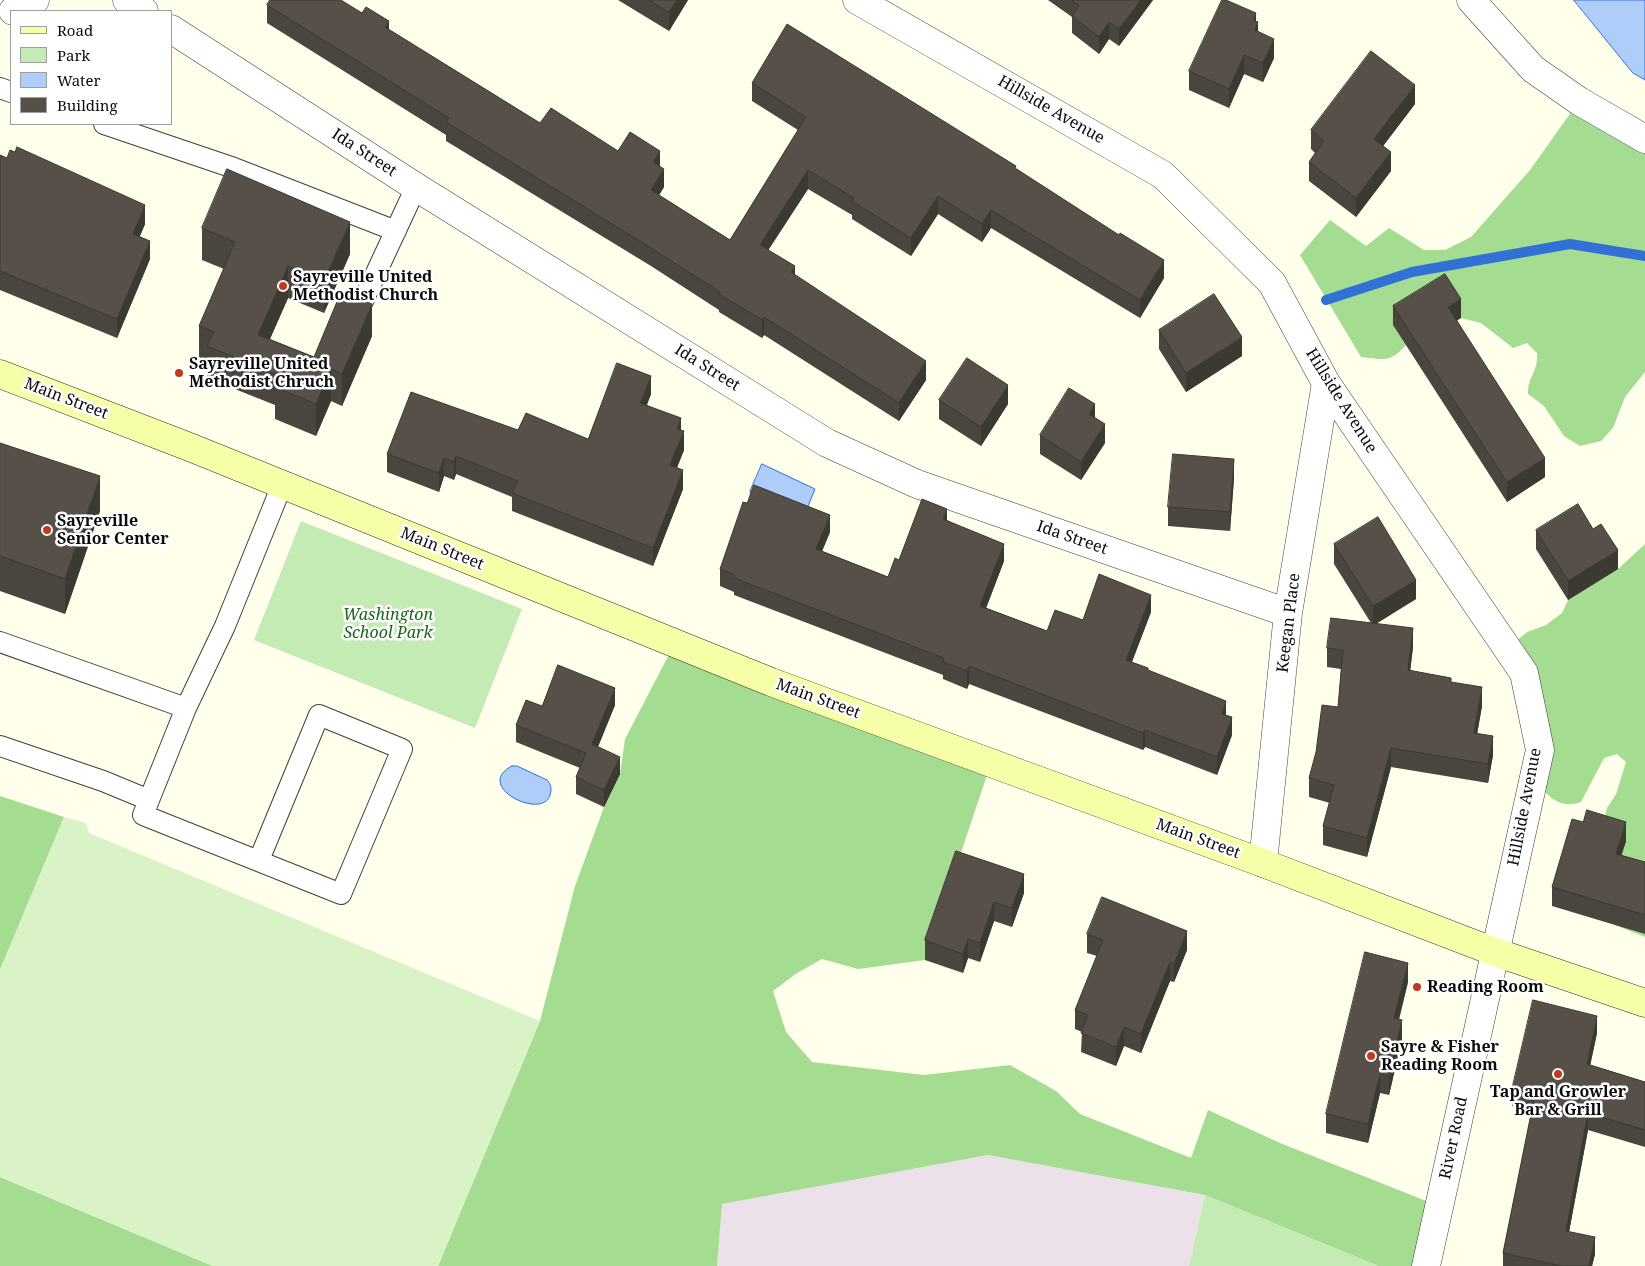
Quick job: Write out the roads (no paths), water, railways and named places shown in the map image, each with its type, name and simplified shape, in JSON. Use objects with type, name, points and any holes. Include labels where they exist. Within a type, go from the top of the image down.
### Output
[{"type":"main road","name":"Main Street","points":[[0,374],[282,485],[771,682],[1263,863],[1495,952],[1645,1003]]},
{"type":"street","points":[[16,10],[35,0]]},
{"type":"street","points":[[127,0],[142,10]]},
{"type":"street","name":"Hillside Avenue","points":[[857,0],[1163,174],[1272,283],[1326,384],[1524,673],[1540,750],[1495,952]]},
{"type":"street","points":[[1471,0],[1533,69],[1579,101],[1645,139]]},
{"type":"street","name":"Ida Street","points":[[172,30],[416,186],[827,443],[917,484],[1288,613]]},
{"type":"street","name":"Keegan Place","points":[[1263,863],[1288,613],[1326,384]]},
{"type":"street","name":"River Road","points":[[1426,1266],[1495,952]]},
{"type":"lane","points":[[107,125],[234,168],[396,231]]},
{"type":"lane","points":[[364,301],[416,186]]},
{"type":"lane","points":[[259,860],[319,715],[402,749],[341,894],[143,815],[186,708],[226,626],[282,485]]},
{"type":"lane","points":[[0,642],[186,708]]},
{"type":"lane","points":[[0,746],[103,781],[149,800]]},
{"type":"water","points":[[1574,0],[1645,0],[1645,80],[1633,73]]},
{"type":"water","points":[[762,464],[815,489],[804,516],[750,492]]},
{"type":"water","points":[[512,766],[517,766],[547,780],[551,791],[545,802],[535,804],[524,803],[513,798],[505,791],[500,783],[502,774]]},
{"type":"waterway","points":[[1326,300],[1412,272],[1570,244],[1645,256]]},
{"type":"place","name":"Sayreville United Methodist Church","points":[[283,286]]},
{"type":"place","name":"Sayreville United Methodist Chruch","points":[[179,373]]},
{"type":"place","name":"Sayreville Senior Center","points":[[47,530]]},
{"type":"place","name":"Reading Room","points":[[1417,987]]},
{"type":"place","name":"Sayre & Fisher Reading Room","points":[[1371,1056]]},
{"type":"place","name":"Tap and Growler Bar & Grill","points":[[1558,1074]]},
{"type":"park label","name":"Washington School Park","points":[[388,624]]}]
